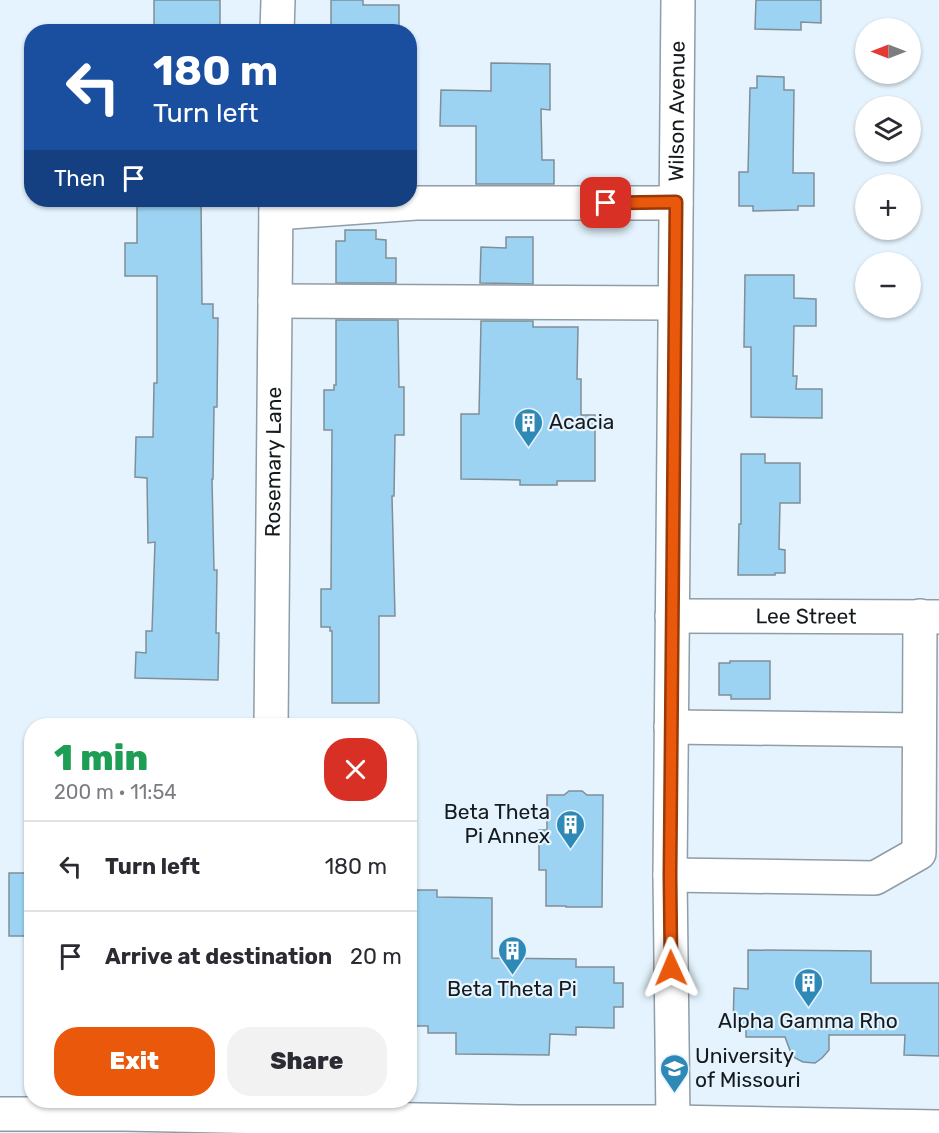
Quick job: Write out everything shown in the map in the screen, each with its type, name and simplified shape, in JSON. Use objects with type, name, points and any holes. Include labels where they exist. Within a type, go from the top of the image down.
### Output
[{"type":"street","points":[[277,24],[278,0]]},
{"type":"street","name":"Wilson Avenue","points":[[674,1122],[670,875],[678,0]]},
{"type":"street","points":[[417,203],[676,202]]},
{"type":"street","name":"Rosemary Lane","points":[[271,718],[276,207]]},
{"type":"street","points":[[275,301],[675,303]]},
{"type":"street","name":"Lee Street","points":[[672,616],[929,617]]},
{"type":"street","points":[[670,875],[874,878],[919,853],[919,730],[929,617]]},
{"type":"street","points":[[671,727],[919,730]]},
{"type":"street","points":[[0,1114],[124,1114],[271,1109],[517,1122],[674,1122],[939,1127]]},
{"type":"building","points":[[154,0],[220,0],[220,24],[154,24]]},
{"type":"building","points":[[331,0],[363,0],[363,5],[399,5],[399,24],[331,24]]},
{"type":"building","points":[[756,0],[821,0],[821,23],[801,22],[801,30],[755,29]]},
{"type":"building","points":[[491,63],[550,64],[550,110],[541,109],[542,160],[554,160],[554,184],[476,184],[476,126],[440,126],[441,90],[491,91]]},
{"type":"building","points":[[757,76],[784,77],[784,90],[794,90],[793,173],[814,173],[814,206],[798,206],[798,210],[753,211],[753,206],[739,206],[739,172],[748,172],[750,88],[757,88]]},
{"type":"building","points":[[137,207],[201,207],[202,304],[213,304],[213,318],[218,318],[217,407],[214,407],[212,479],[214,570],[217,570],[216,633],[219,633],[218,680],[135,678],[136,652],[146,653],[146,631],[152,631],[155,542],[148,543],[147,478],[135,477],[136,437],[153,437],[154,383],[157,383],[157,276],[125,276],[125,243],[137,243]]},
{"type":"building","points":[[345,230],[376,230],[376,239],[386,240],[386,258],[396,258],[396,283],[336,283],[336,241],[345,241]]},
{"type":"building","points":[[506,237],[533,237],[533,284],[480,283],[481,247],[506,248]]},
{"type":"building","points":[[745,275],[794,275],[794,298],[816,299],[816,326],[794,326],[793,376],[797,376],[796,389],[822,389],[822,418],[751,417],[751,347],[744,347]]},
{"type":"building","points":[[336,320],[398,320],[399,387],[404,387],[404,435],[395,435],[394,496],[392,496],[395,616],[379,616],[379,703],[332,703],[332,631],[330,627],[321,627],[321,589],[331,589],[332,430],[324,430],[324,390],[334,390],[334,385],[336,385]]},
{"type":"building","points":[[481,321],[533,321],[533,327],[578,327],[577,379],[581,379],[581,415],[595,415],[595,481],[557,481],[557,485],[520,485],[520,480],[461,479],[461,414],[479,414]]},
{"type":"building","points":[[741,454],[765,454],[765,463],[800,463],[800,503],[780,503],[779,549],[785,550],[785,573],[738,575]]},
{"type":"building","points":[[730,661],[770,661],[770,699],[731,699],[731,695],[719,695],[719,663],[730,663]]},
{"type":"building","name":"Beta Theta Pi Annex","points":[[569,791],[582,791],[587,795],[603,795],[602,907],[546,906],[546,870],[539,870],[539,830],[547,830],[547,795],[564,795]]},
{"type":"building","points":[[9,873],[24,873],[24,936],[9,936]]},
{"type":"building","name":"Beta Theta Pi","points":[[417,890],[437,890],[437,897],[492,898],[492,958],[576,959],[576,967],[614,967],[614,983],[623,983],[623,1007],[614,1007],[614,1028],[576,1027],[576,1035],[550,1034],[549,1055],[456,1054],[456,1033],[428,1033],[428,1026],[417,1026]]},
{"type":"building","name":"Alpha Gamma Rho","points":[[748,950],[871,951],[871,983],[939,983],[939,1056],[904,1055],[905,1035],[829,1035],[829,1050],[822,1058],[815,1063],[803,1062],[791,1053],[785,1037],[746,1037],[746,1028],[733,1028],[734,988],[748,989]]},
{"type":"place","name":"Acacia","points":[[528,448]]},
{"type":"place","name":"Beta Theta Pi Annex","points":[[571,850]]},
{"type":"place","name":"Beta Theta Pi","points":[[512,976]]},
{"type":"place","name":"Alpha Gamma Rho","points":[[808,1008]]},
{"type":"place","name":"University of Missouri","points":[[674,1094]]},
{"type":"route","points":[[606,203],[676,202],[671,968]]}]
